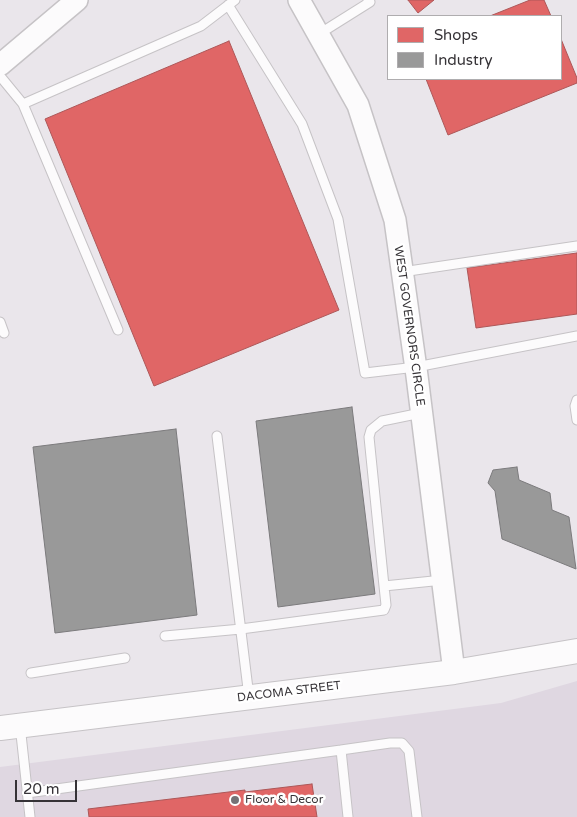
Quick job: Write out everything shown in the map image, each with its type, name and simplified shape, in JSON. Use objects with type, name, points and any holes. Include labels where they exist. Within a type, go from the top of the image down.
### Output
[{"type":"main road","name":"DACOMA STREET","points":[[10,726],[454,672],[577,651]]},
{"type":"street","points":[[0,64],[77,0]]},
{"type":"street","name":"WEST GOVERNORS CIRCLE","points":[[299,0],[358,105],[395,220],[416,367],[454,672]]},
{"type":"lane","points":[[318,35],[370,2],[368,0]]},
{"type":"lane","points":[[23,104],[201,26],[231,3],[302,124],[338,219],[365,374],[416,367],[577,336]]},
{"type":"lane","points":[[0,76],[23,104],[118,330]]},
{"type":"lane","points":[[402,272],[577,246]]},
{"type":"lane","points":[[0,322],[4,333]]},
{"type":"lane","points":[[577,400],[575,406],[577,420]]},
{"type":"lane","points":[[165,636],[241,629],[384,610],[386,605],[368,437],[371,430],[382,421],[422,413]]},
{"type":"lane","points":[[217,436],[250,697]]},
{"type":"lane","points":[[384,586],[443,580]]},
{"type":"lane","points":[[31,673],[125,658]]},
{"type":"lane","points":[[10,726],[27,793],[30,817]]},
{"type":"lane","points":[[27,793],[390,743],[402,743],[409,751],[418,817]]},
{"type":"lane","points":[[340,750],[348,817]]},
{"type":"shaded area","points":[[577,681],[577,817],[0,817],[0,767],[501,703]]},
{"type":"building: Shops","points":[[408,0],[434,0],[418,13]]},
{"type":"building: Shops","points":[[530,0],[544,0],[551,15],[492,15]]},
{"type":"building: Shops","points":[[229,41],[339,310],[154,386],[45,119]]},
{"type":"building: Shops","points":[[562,41],[577,78],[577,83],[448,135],[426,80],[562,80]]},
{"type":"building: Shops","points":[[577,253],[577,314],[476,328],[467,268]]},
{"type":"building: Shops","name":"Floor & Decor","points":[[312,784],[317,817],[89,817],[88,809]]},
{"type":"building: Industry","points":[[352,407],[375,594],[278,607],[256,421]]},
{"type":"building: Industry","points":[[176,429],[197,615],[55,633],[33,447]]},
{"type":"building: Industry","points":[[517,467],[519,480],[550,493],[552,510],[569,517],[576,569],[502,539],[495,491],[488,483],[493,470]]},
{"type":"place","name":"Floor & Decor","points":[[235,800]]}]
